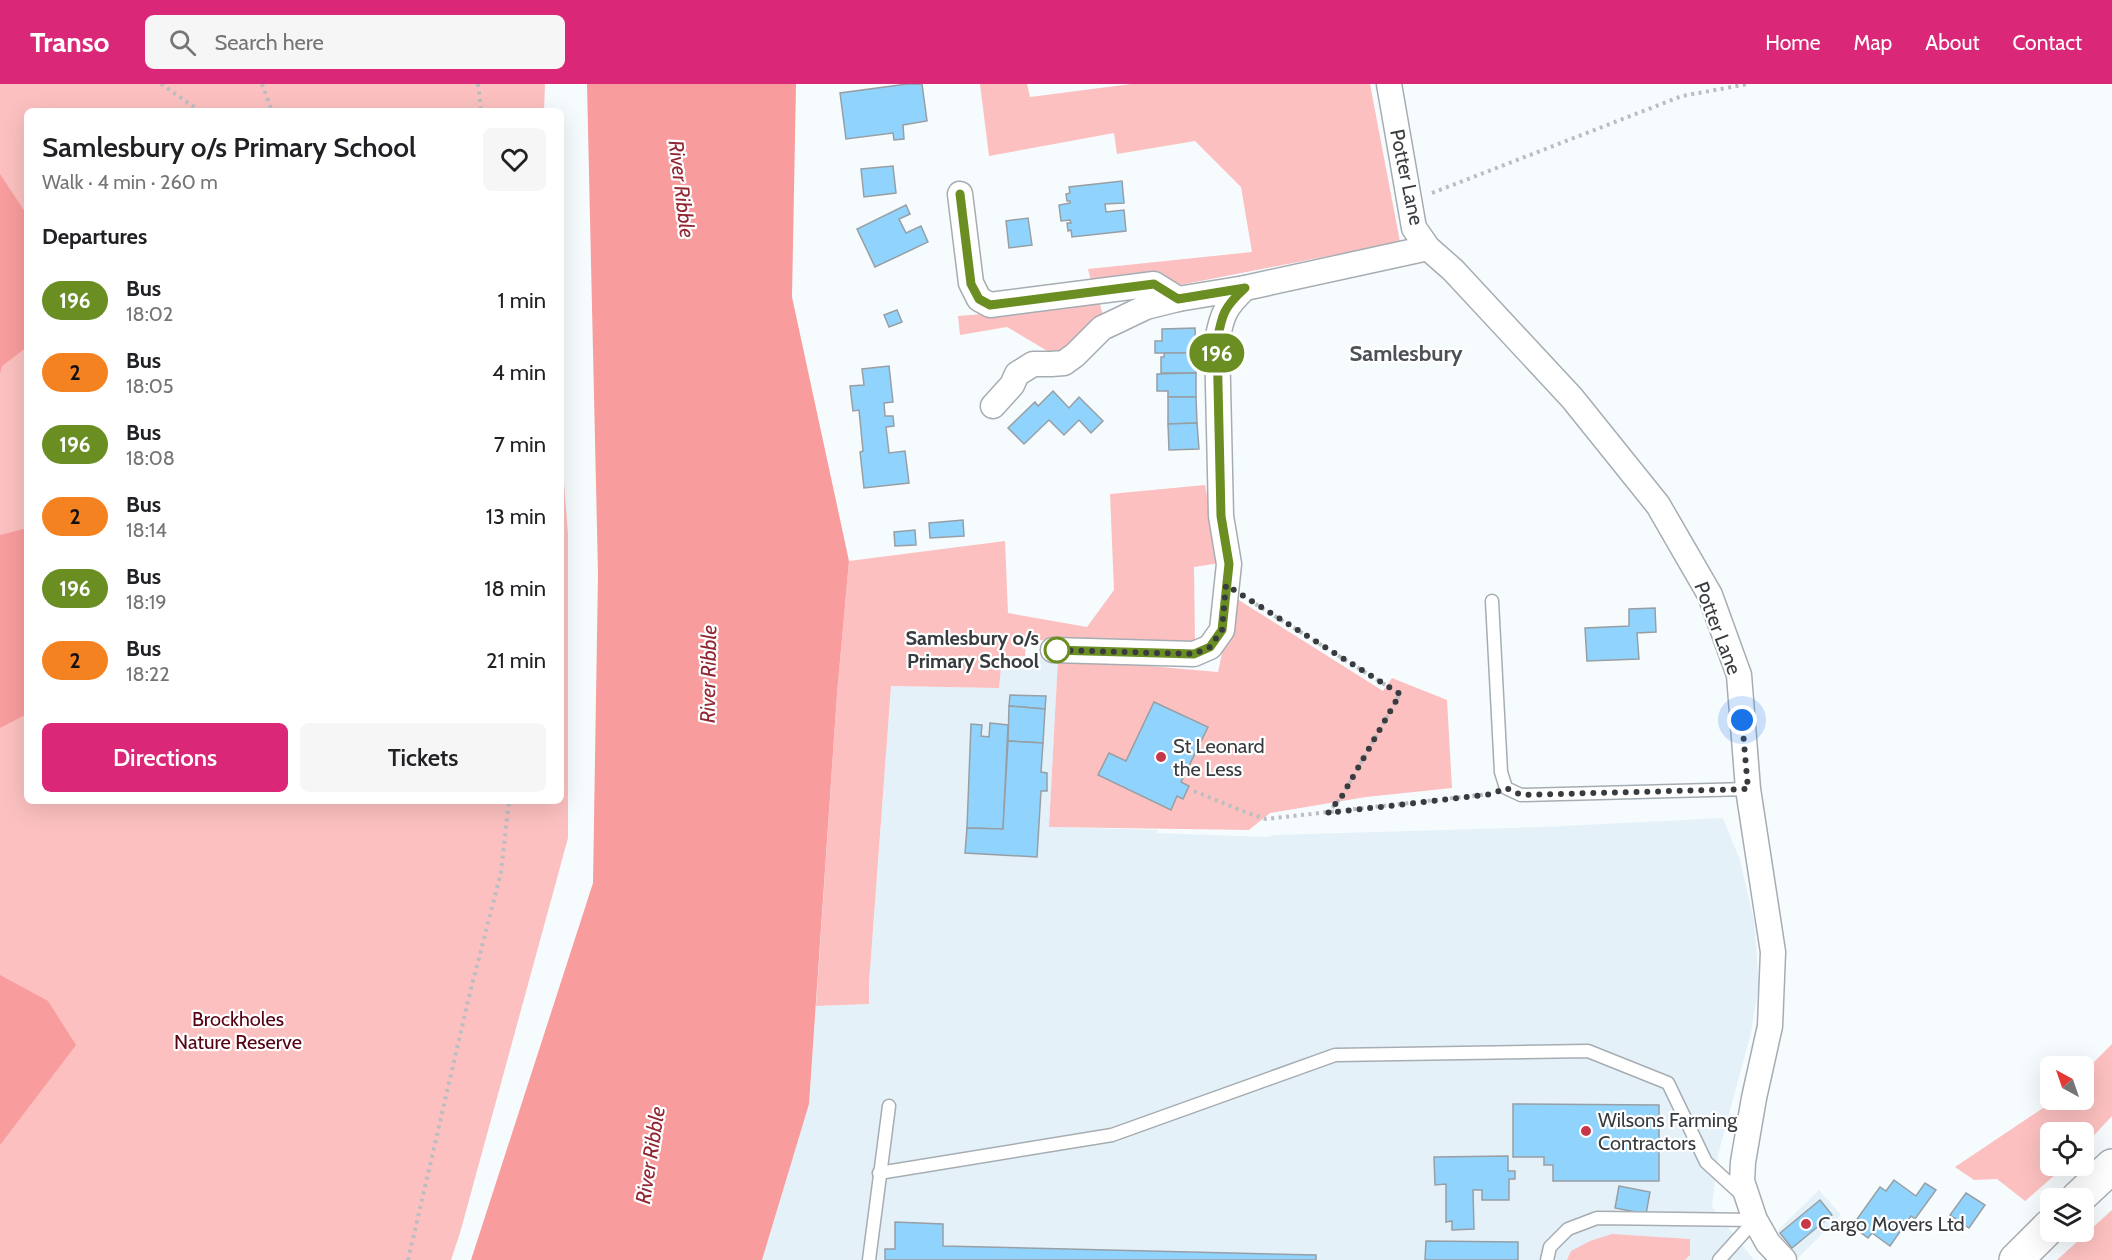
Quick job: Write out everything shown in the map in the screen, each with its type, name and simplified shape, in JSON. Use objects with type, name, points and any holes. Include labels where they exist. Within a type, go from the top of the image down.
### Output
[{"type":"highway","points":[[2089,1188],[2112,1166]]},
{"type":"highway","points":[[2016,1260],[2040,1236]]},
{"type":"street","name":"Potter Lane","points":[[1389,84],[1414,228],[1428,248],[1454,270],[1572,398],[1658,505],[1710,595],[1738,675],[1748,789],[1773,952],[1770,1026],[1754,1098],[1742,1181],[1751,1210],[1768,1243],[1784,1260]]},
{"type":"street","points":[[960,194],[971,284],[979,299],[990,305],[1154,284],[1178,299]]},
{"type":"street","points":[[993,406],[1012,385],[1017,374],[1033,364],[1064,363],[1075,356],[1102,328],[1146,307],[1428,248]]},
{"type":"street","points":[[1053,650],[1194,654],[1210,647],[1222,630],[1229,564],[1221,516],[1217,341],[1220,322],[1228,304],[1245,288]]},
{"type":"lane","points":[[1492,601],[1502,772],[1506,788],[1521,795],[1748,789]]},
{"type":"lane","points":[[879,1173],[1112,1135],[1335,1054],[1588,1051],[1668,1083],[1706,1162],[1751,1210]]},
{"type":"lane","points":[[869,1260],[889,1106]]},
{"type":"lane","points":[[1547,1260],[1550,1247],[1568,1229],[1597,1218],[1751,1210]]},
{"type":"lane","points":[[1719,1260],[1751,1210]]},
{"type":"path","points":[[161,84],[196,108]]},
{"type":"path","points":[[262,84],[271,108]]},
{"type":"path","points":[[478,84],[481,108]]},
{"type":"path","points":[[1409,202],[1682,96],[1748,84]]},
{"type":"path","points":[[1226,585],[1400,694],[1342,796],[1328,813]]},
{"type":"path","points":[[1194,791],[1266,819],[1492,794],[1506,788]]},
{"type":"path","points":[[408,1260],[468,1001],[501,872],[509,804]]},
{"type":"shaded area","points":[[1002,655],[1058,658],[1049,827],[1158,830],[1156,833],[1266,837],[1723,818],[1740,860],[1754,921],[1759,984],[1751,1033],[1718,1155],[1712,1207],[1754,1260],[762,1260],[809,1104],[816,1006],[869,1004],[891,686],[999,688]]},
{"type":"shaded area","points":[[1819,1190],[1841,1215],[1798,1258],[1778,1230]]},
{"type":"green space","name":"Brockholes Nature Reserve","points":[[0,84],[545,84],[544,108],[24,108],[24,804],[564,804],[564,483],[568,534],[568,838],[451,1260],[0,1260]]},
{"type":"green space","points":[[980,84],[1027,84],[1030,97],[1131,84],[1370,84],[1400,242],[1180,285],[1159,272],[1091,281],[1088,269],[1252,252],[1241,187],[1195,141],[1117,154],[1114,133],[989,156]]},
{"type":"green space","points":[[1100,304],[1103,316],[1058,353],[1049,352],[1007,327],[960,335],[958,316]]},
{"type":"green space","points":[[1205,485],[1220,563],[1194,567],[1195,642],[1026,640],[1025,656],[1002,656],[999,688],[891,686],[869,1004],[816,1006],[837,694],[849,561],[1005,541],[1008,613],[1087,627],[1114,590],[1110,494]]},
{"type":"green space","points":[[1234,597],[1383,691],[1392,678],[1447,700],[1452,788],[1366,797],[1270,813],[1249,830],[1049,827],[1058,658],[1218,672]]},
{"type":"green space","points":[[2112,1044],[2112,1116],[2094,1135],[2094,1122],[2040,1122],[2040,1176],[2054,1176],[2025,1201],[1997,1179],[1974,1180],[1955,1167],[2040,1110],[2094,1110],[2094,1062]]},
{"type":"green space","points":[[2112,1210],[2112,1260],[2057,1260],[2077,1242],[2094,1242],[2094,1226]]},
{"type":"green space","points":[[1612,1234],[1690,1239],[1690,1255],[1685,1260],[1567,1260],[1571,1251],[1590,1241]]},
{"type":"water","name":"River Ribble","points":[[587,84],[796,84],[792,297],[849,561],[837,694],[809,1104],[762,1260],[471,1260],[593,883],[598,574]]},
{"type":"water","points":[[0,174],[24,210],[24,349],[2,366],[0,374]]},
{"type":"water","points":[[24,529],[24,716],[0,728],[0,535]]},
{"type":"water","points":[[0,975],[48,1001],[76,1045],[0,1145]]},
{"type":"building","points":[[922,84],[927,121],[903,125],[904,139],[894,140],[893,133],[846,139],[840,93]]},
{"type":"building","points":[[893,166],[896,193],[864,197],[861,169]]},
{"type":"building","points":[[1122,181],[1124,203],[1105,204],[1106,212],[1124,210],[1126,231],[1072,237],[1067,223],[1071,223],[1070,220],[1061,221],[1059,205],[1070,203],[1067,201],[1066,194],[1070,193],[1069,187]]},
{"type":"building","points":[[906,205],[910,214],[899,219],[906,233],[921,226],[928,242],[875,267],[857,229]]},
{"type":"building","points":[[1028,218],[1032,245],[1009,248],[1006,221]]},
{"type":"building","points":[[897,310],[902,322],[889,327],[884,315]]},
{"type":"building","points":[[1195,328],[1196,353],[1155,353],[1155,341],[1162,341],[1162,329]]},
{"type":"building","points":[[1164,353],[1196,353],[1196,373],[1161,373],[1161,357],[1164,357]]},
{"type":"building","points":[[889,366],[893,402],[884,403],[885,416],[893,416],[894,426],[886,427],[889,453],[905,451],[909,483],[864,488],[859,410],[853,411],[850,386],[864,385],[862,369]]},
{"type":"building","points":[[1196,373],[1196,397],[1168,397],[1168,391],[1157,391],[1157,374]]},
{"type":"building","points":[[1053,391],[1069,408],[1079,397],[1103,421],[1091,433],[1079,420],[1064,435],[1049,420],[1024,444],[1008,428],[1035,402],[1038,406]]},
{"type":"building","points":[[1168,397],[1196,397],[1197,423],[1168,424]]},
{"type":"building","points":[[1197,423],[1199,449],[1169,450],[1168,424]]},
{"type":"building","points":[[963,520],[964,536],[930,538],[929,523]]},
{"type":"building","points":[[915,530],[916,545],[895,546],[894,532]]},
{"type":"building","points":[[1655,608],[1656,632],[1637,633],[1639,659],[1587,661],[1585,628],[1629,626],[1629,609]]},
{"type":"building","points":[[1010,695],[1046,696],[1045,709],[1009,706]]},
{"type":"building","name":"St Leonard the Less","points":[[1154,702],[1208,727],[1181,782],[1189,786],[1183,799],[1177,796],[1171,810],[1098,775],[1109,753],[1126,761]]},
{"type":"building","points":[[1009,706],[1045,709],[1043,743],[1008,741]]},
{"type":"building","points":[[990,723],[1008,725],[1003,829],[967,828],[971,724],[982,725],[981,736],[989,737]]},
{"type":"building","points":[[1008,741],[1043,743],[1041,772],[1047,773],[1047,791],[1041,791],[1037,857],[965,853],[967,828],[1003,829]]},
{"type":"building","name":"Wilsons Farming Contractors","points":[[1513,1104],[1659,1105],[1659,1181],[1553,1181],[1553,1165],[1544,1165],[1544,1157],[1513,1157]]},
{"type":"building","points":[[1508,1156],[1508,1171],[1515,1171],[1515,1179],[1509,1179],[1509,1200],[1482,1200],[1482,1190],[1473,1190],[1474,1229],[1452,1230],[1452,1221],[1446,1222],[1446,1184],[1435,1185],[1434,1157]]},
{"type":"building","points":[[1894,1180],[1916,1196],[1925,1183],[1936,1190],[1915,1219],[1911,1216],[1890,1246],[1872,1233],[1868,1238],[1852,1226],[1880,1187],[1886,1191]]},
{"type":"building","points":[[1619,1186],[1650,1192],[1646,1214],[1615,1208]]},
{"type":"building","points":[[1966,1193],[1985,1205],[1969,1228],[1950,1215]]},
{"type":"building","name":"Cargo Movers Ltd","points":[[1820,1200],[1832,1215],[1792,1248],[1780,1233]]},
{"type":"building","points":[[895,1222],[943,1224],[943,1246],[1316,1255],[1316,1260],[885,1260],[885,1249],[895,1249]]},
{"type":"building","points":[[1426,1241],[1518,1242],[1518,1260],[1425,1260]]},
{"type":"bus line","name":"196","points":[[960,194],[971,284],[979,299],[990,305],[1154,284],[1178,299],[1245,288],[1228,304],[1220,322],[1217,341],[1221,516],[1229,564],[1222,630],[1210,647],[1194,654],[1053,650]]},
{"type":"place","name":"Samlesbury o/s Primary School","points":[[1057,650]]},
{"type":"place","name":"St Leonard the Less","points":[[1161,757]]},
{"type":"place","name":"Wilsons Farming Contractors","points":[[1586,1131]]},
{"type":"place","name":"Cargo Movers Ltd","points":[[1806,1224]]},
{"type":"district","name":"Samlesbury","points":[[1406,353]]},
{"type":"route","points":[[1057,650],[1053,650],[1194,654],[1210,647],[1222,630],[1226,585],[1400,694],[1342,796],[1328,813],[1492,794],[1506,788],[1521,795],[1748,789],[1742,720]]}]
